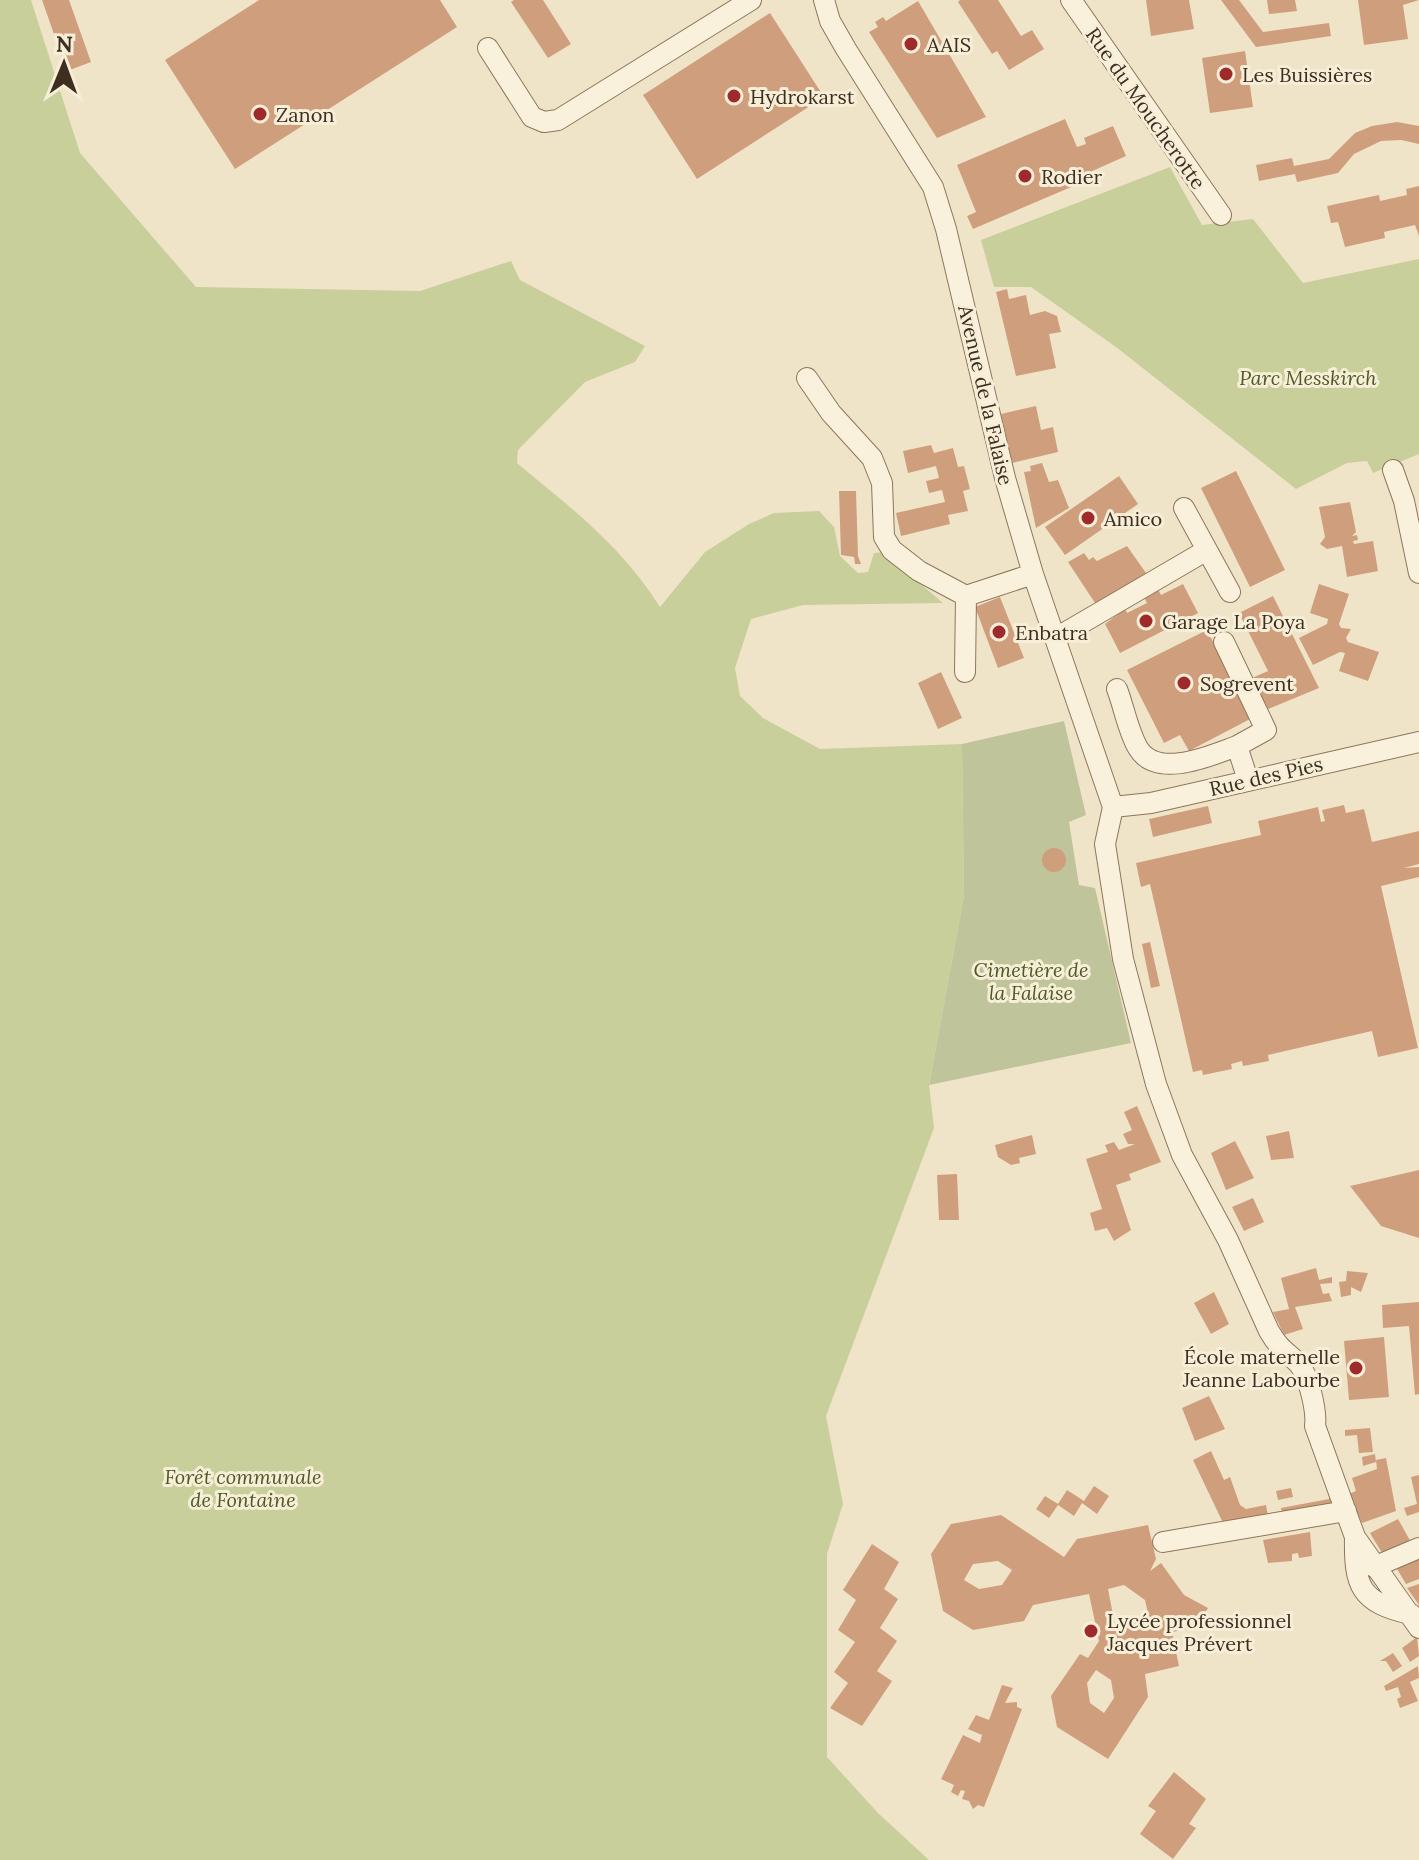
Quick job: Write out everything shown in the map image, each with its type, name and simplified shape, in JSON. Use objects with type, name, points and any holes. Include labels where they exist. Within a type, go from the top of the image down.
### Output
[{"type":"street","points":[[488,48],[532,117],[544,122],[558,120],[751,0]]},
{"type":"street","name":"Avenue de la Falaise","points":[[824,0],[830,21],[846,49],[933,187],[946,229],[1005,478],[1033,574],[1113,807]]},
{"type":"street","name":"Rue du Moucherotte","points":[[1071,0],[1221,215]]},
{"type":"street","points":[[807,378],[831,413],[872,458],[882,483],[884,537],[892,550],[919,571],[966,596],[1033,574]]},
{"type":"street","points":[[1393,470],[1404,501],[1419,573]]},
{"type":"street","points":[[1184,508],[1230,592]]},
{"type":"street","points":[[1056,638],[1207,550]]},
{"type":"street","points":[[965,672],[966,596]]},
{"type":"street","points":[[1117,689],[1139,750],[1150,758],[1183,766],[1237,746],[1266,730],[1224,642]]},
{"type":"street","name":"Rue des Pies","points":[[1113,807],[1151,803],[1419,742]]},
{"type":"street","points":[[1237,746],[1248,780]]},
{"type":"street","points":[[1113,807],[1105,844],[1123,959],[1145,1048],[1182,1155],[1280,1350],[1299,1364],[1317,1411],[1315,1426],[1355,1537],[1415,1621]]},
{"type":"street","points":[[1163,1542],[1346,1511]]},
{"type":"street","points":[[1355,1537],[1354,1567],[1365,1597],[1415,1621]]},
{"type":"street","points":[[1374,1567],[1419,1548]]},
{"type":"green space","name":"Forêt communale de Fontaine","points":[[0,0],[31,0],[80,153],[196,287],[420,291],[511,261],[520,280],[645,346],[635,362],[585,382],[518,450],[517,463],[612,546],[660,607],[705,552],[749,524],[774,513],[819,511],[834,527],[840,556],[858,573],[868,572],[874,553],[883,552],[943,603],[803,605],[751,619],[735,668],[740,696],[763,718],[820,749],[962,744],[964,896],[929,1085],[934,1128],[826,1416],[843,1504],[827,1554],[827,1757],[878,1813],[929,1860],[0,1860]]},
{"type":"green space","name":"Parc Messkirch","points":[[1170,167],[1202,225],[1253,219],[1303,283],[1419,259],[1419,454],[1373,473],[1367,461],[1347,463],[1296,489],[1116,347],[1031,287],[994,287],[981,240]]},
{"type":"green space","name":"Cimetière de la Falaise","points":[[1064,721],[1086,815],[1069,822],[1079,885],[1095,888],[1131,1043],[929,1085],[964,896],[962,744]]},
{"type":"building","points":[[42,0],[69,0],[91,62],[67,71]]},
{"type":"building","name":"Zanon","points":[[259,0],[440,0],[457,27],[235,169],[165,60]]},
{"type":"building","points":[[543,0],[571,44],[548,58],[511,2]]},
{"type":"building","points":[[998,0],[1021,36],[1032,30],[1044,49],[1009,70],[997,51],[992,54],[958,2]]},
{"type":"building","name":"Les Buissières","points":[[1146,0],[1189,0],[1194,29],[1151,36]]},
{"type":"building","points":[[1221,0],[1239,0],[1263,32],[1329,23],[1331,36],[1256,47]]},
{"type":"building","points":[[1267,0],[1295,0],[1297,11],[1269,14]]},
{"type":"building","points":[[1358,0],[1419,0],[1403,5],[1408,39],[1364,45]]},
{"type":"building","points":[[918,1],[986,117],[937,138],[869,32],[878,27],[875,22],[883,17],[886,21]]},
{"type":"building","name":"Hydrokarst","points":[[770,13],[824,97],[697,179],[643,95]]},
{"type":"building","name":"Les Buissières","points":[[1245,51],[1253,107],[1210,113],[1202,58]]},
{"type":"building","name":"Rodier","points":[[1065,119],[1077,147],[1086,144],[1084,138],[1113,126],[1126,156],[1088,173],[1090,179],[973,229],[967,216],[976,212],[957,165]]},
{"type":"building","points":[[1397,122],[1419,126],[1419,144],[1401,140],[1381,141],[1354,154],[1338,173],[1297,182],[1295,174],[1259,181],[1256,165],[1292,158],[1294,166],[1329,159],[1355,133],[1372,126]]},
{"type":"building","points":[[1419,186],[1419,236],[1415,225],[1384,232],[1385,238],[1345,247],[1338,222],[1331,223],[1327,206],[1379,195],[1380,201],[1407,195],[1406,189]]},
{"type":"building","points":[[1007,289],[1009,299],[1026,295],[1030,315],[1045,311],[1057,316],[1061,332],[1049,334],[1056,368],[1016,376],[996,292]]},
{"type":"building","points":[[1036,406],[1041,430],[1053,427],[1058,452],[1012,463],[1001,414]]},
{"type":"building","points":[[931,445],[934,453],[953,448],[958,467],[964,466],[970,489],[963,491],[968,511],[948,515],[950,524],[901,536],[896,513],[945,502],[942,490],[929,493],[926,481],[939,478],[936,466],[908,473],[903,451]]},
{"type":"building","points":[[1042,463],[1049,482],[1058,480],[1069,508],[1036,528],[1024,472],[1031,471],[1030,466]]},
{"type":"building","points":[[1236,471],[1285,570],[1250,587],[1201,488]]},
{"type":"building","name":"Amico","points":[[1119,476],[1138,504],[1065,555],[1045,527]]},
{"type":"building","points":[[839,491],[856,491],[858,556],[861,564],[855,564],[854,557],[841,555]]},
{"type":"building","points":[[1350,502],[1356,532],[1352,536],[1357,535],[1358,540],[1353,541],[1354,544],[1373,541],[1378,571],[1347,577],[1342,546],[1327,549],[1320,544],[1325,537],[1319,507]]},
{"type":"building","points":[[1127,546],[1146,573],[1097,606],[1068,562],[1084,553],[1089,560],[1093,557],[1097,561]]},
{"type":"building","name":"Garage La Poya","points":[[1183,584],[1198,613],[1120,653],[1105,624],[1125,609],[1127,613],[1147,603],[1144,597],[1158,589],[1161,595]]},
{"type":"building","points":[[1319,584],[1349,594],[1339,624],[1341,628],[1351,629],[1346,638],[1348,642],[1379,652],[1368,681],[1339,671],[1345,653],[1340,652],[1313,665],[1299,638],[1327,624],[1328,619],[1310,613]]},
{"type":"building","points":[[1273,596],[1319,688],[1268,709],[1252,678],[1268,671],[1239,613]]},
{"type":"building","name":"Enbatra","points":[[1000,597],[1024,658],[998,668],[975,607]]},
{"type":"building","name":"Sogrevent","points":[[1207,630],[1252,718],[1189,751],[1180,735],[1164,743],[1127,670]]},
{"type":"building","points":[[941,672],[962,718],[938,729],[918,683]]},
{"type":"building","points":[[1344,805],[1346,813],[1364,809],[1372,842],[1419,831],[1419,864],[1404,868],[1419,867],[1419,877],[1381,886],[1418,1048],[1378,1057],[1372,1031],[1268,1055],[1269,1061],[1243,1066],[1242,1061],[1231,1064],[1232,1069],[1203,1075],[1202,1070],[1193,1072],[1150,884],[1141,887],[1136,863],[1261,835],[1258,821],[1318,807],[1321,822],[1325,821],[1322,810]]},
{"type":"building","points":[[1208,806],[1212,823],[1153,837],[1149,819]]},
{"type":"building","points":[[1054,848],[1062,852],[1066,860],[1062,868],[1054,872],[1046,868],[1042,860],[1046,852]]},
{"type":"building","points":[[1150,942],[1160,986],[1151,988],[1142,944]]},
{"type":"building","points":[[1137,1106],[1161,1162],[1129,1174],[1131,1180],[1116,1185],[1131,1230],[1114,1241],[1107,1228],[1095,1231],[1090,1213],[1102,1209],[1086,1159],[1108,1152],[1105,1145],[1114,1142],[1119,1150],[1135,1144],[1128,1144],[1123,1134],[1132,1130],[1124,1112]]},
{"type":"building","points":[[1289,1131],[1294,1158],[1271,1160],[1266,1136]]},
{"type":"building","points":[[1032,1135],[1036,1154],[1019,1158],[1020,1163],[1011,1165],[998,1157],[995,1145]]},
{"type":"building","points":[[1235,1141],[1254,1178],[1226,1190],[1211,1153]]},
{"type":"building","points":[[1419,1170],[1419,1238],[1381,1226],[1350,1186]]},
{"type":"building","points":[[957,1174],[959,1220],[939,1220],[937,1175]]},
{"type":"building","points":[[1253,1198],[1264,1222],[1244,1231],[1232,1207]]},
{"type":"building","points":[[1316,1268],[1319,1280],[1332,1277],[1332,1283],[1320,1284],[1323,1294],[1329,1293],[1332,1301],[1295,1307],[1303,1329],[1284,1335],[1273,1312],[1289,1309],[1281,1278]]},
{"type":"building","points":[[1347,1271],[1368,1273],[1361,1292],[1351,1287],[1351,1295],[1341,1297],[1339,1282],[1346,1281]]},
{"type":"building","points":[[1214,1292],[1229,1324],[1211,1334],[1194,1303]]},
{"type":"building","points":[[1419,1302],[1419,1394],[1415,1395],[1409,1326],[1383,1328],[1382,1305]]},
{"type":"building","points":[[1384,1337],[1389,1397],[1349,1400],[1344,1341]]},
{"type":"building","points":[[1209,1396],[1225,1429],[1195,1441],[1182,1408]]},
{"type":"building","points":[[1370,1428],[1373,1452],[1359,1453],[1357,1435],[1345,1436],[1345,1430]]},
{"type":"building","points":[[1211,1451],[1224,1480],[1230,1477],[1240,1505],[1246,1509],[1266,1505],[1268,1516],[1224,1525],[1193,1460]]},
{"type":"building","points":[[1375,1454],[1376,1462],[1363,1466],[1362,1457]]},
{"type":"building","points":[[1386,1458],[1396,1511],[1362,1523],[1349,1494],[1356,1491],[1352,1478],[1377,1469],[1376,1460]]},
{"type":"building","points":[[1419,1475],[1419,1512],[1407,1516],[1404,1508],[1417,1504],[1411,1477]]},
{"type":"building","points":[[1094,1486],[1109,1496],[1097,1514],[1082,1503],[1074,1516],[1058,1505],[1049,1518],[1036,1509],[1045,1496],[1058,1504],[1067,1490],[1084,1501]]},
{"type":"building","points":[[1291,1488],[1293,1497],[1278,1500],[1276,1491]]},
{"type":"building","points":[[1329,1495],[1336,1504],[1282,1514],[1281,1508],[1329,1499]]},
{"type":"building","points":[[1001,1515],[1064,1557],[1077,1539],[1148,1525],[1156,1559],[1150,1571],[1161,1563],[1184,1595],[1208,1608],[1197,1627],[1172,1632],[1179,1666],[1145,1674],[1148,1697],[1108,1759],[1057,1727],[1051,1696],[1080,1654],[1088,1658],[1099,1641],[1089,1594],[1033,1605],[1024,1621],[973,1630],[943,1611],[931,1554],[951,1524]],"holes":[[[998,1561],[1012,1570],[1002,1585],[979,1589],[964,1580],[973,1564]],[[1124,1585],[1145,1600],[1149,1618],[1115,1625],[1108,1589]],[[1096,1670],[1111,1680],[1114,1698],[1104,1713],[1090,1703],[1087,1683]]]},
{"type":"building","points":[[1398,1519],[1412,1544],[1382,1553],[1370,1533]]},
{"type":"building","points":[[1310,1532],[1312,1556],[1299,1558],[1298,1553],[1292,1554],[1292,1561],[1268,1563],[1263,1540]]},
{"type":"building","points":[[872,1544],[899,1562],[884,1589],[898,1599],[880,1628],[897,1641],[877,1671],[892,1681],[862,1726],[830,1708],[848,1683],[834,1672],[855,1642],[838,1630],[856,1600],[843,1590]]},
{"type":"building","points":[[1419,1554],[1419,1579],[1406,1584],[1397,1569],[1416,1559]]},
{"type":"building","points":[[1419,1584],[1419,1605],[1407,1588]]},
{"type":"building","points":[[1417,1637],[1419,1656],[1410,1662],[1402,1648]]},
{"type":"building","points":[[1393,1653],[1402,1666],[1393,1672],[1386,1661],[1380,1661]]},
{"type":"building","points":[[1418,1666],[1419,1678],[1410,1682],[1418,1701],[1400,1708],[1398,1687],[1386,1691],[1384,1686]]},
{"type":"building","points":[[1002,1685],[1013,1688],[1005,1703],[1017,1702],[1017,1707],[1022,1709],[984,1807],[978,1805],[973,1809],[969,1801],[962,1799],[965,1791],[961,1790],[958,1796],[951,1792],[954,1785],[941,1779],[963,1735],[980,1743],[982,1735],[968,1729],[976,1715],[989,1720]]},
{"type":"building","points":[[1174,1772],[1206,1799],[1189,1824],[1196,1828],[1173,1859],[1140,1834],[1156,1811],[1148,1806]]},
{"type":"place","name":"AAIS","points":[[911,44]]},
{"type":"place","name":"Les Buissières","points":[[1226,74]]},
{"type":"place","name":"Hydrokarst","points":[[734,96]]},
{"type":"place","name":"Zanon","points":[[260,114]]},
{"type":"place","name":"Rodier","points":[[1025,176]]},
{"type":"place","name":"Amico","points":[[1088,518]]},
{"type":"place","name":"Garage La Poya","points":[[1146,621]]},
{"type":"place","name":"Enbatra","points":[[999,632]]},
{"type":"place","name":"Sogrevent","points":[[1184,683]]},
{"type":"place","name":"École maternelle Jeanne Labourbe","points":[[1356,1368]]},
{"type":"place","name":"Lycée professionnel Jacques Prévert","points":[[1091,1631]]}]
